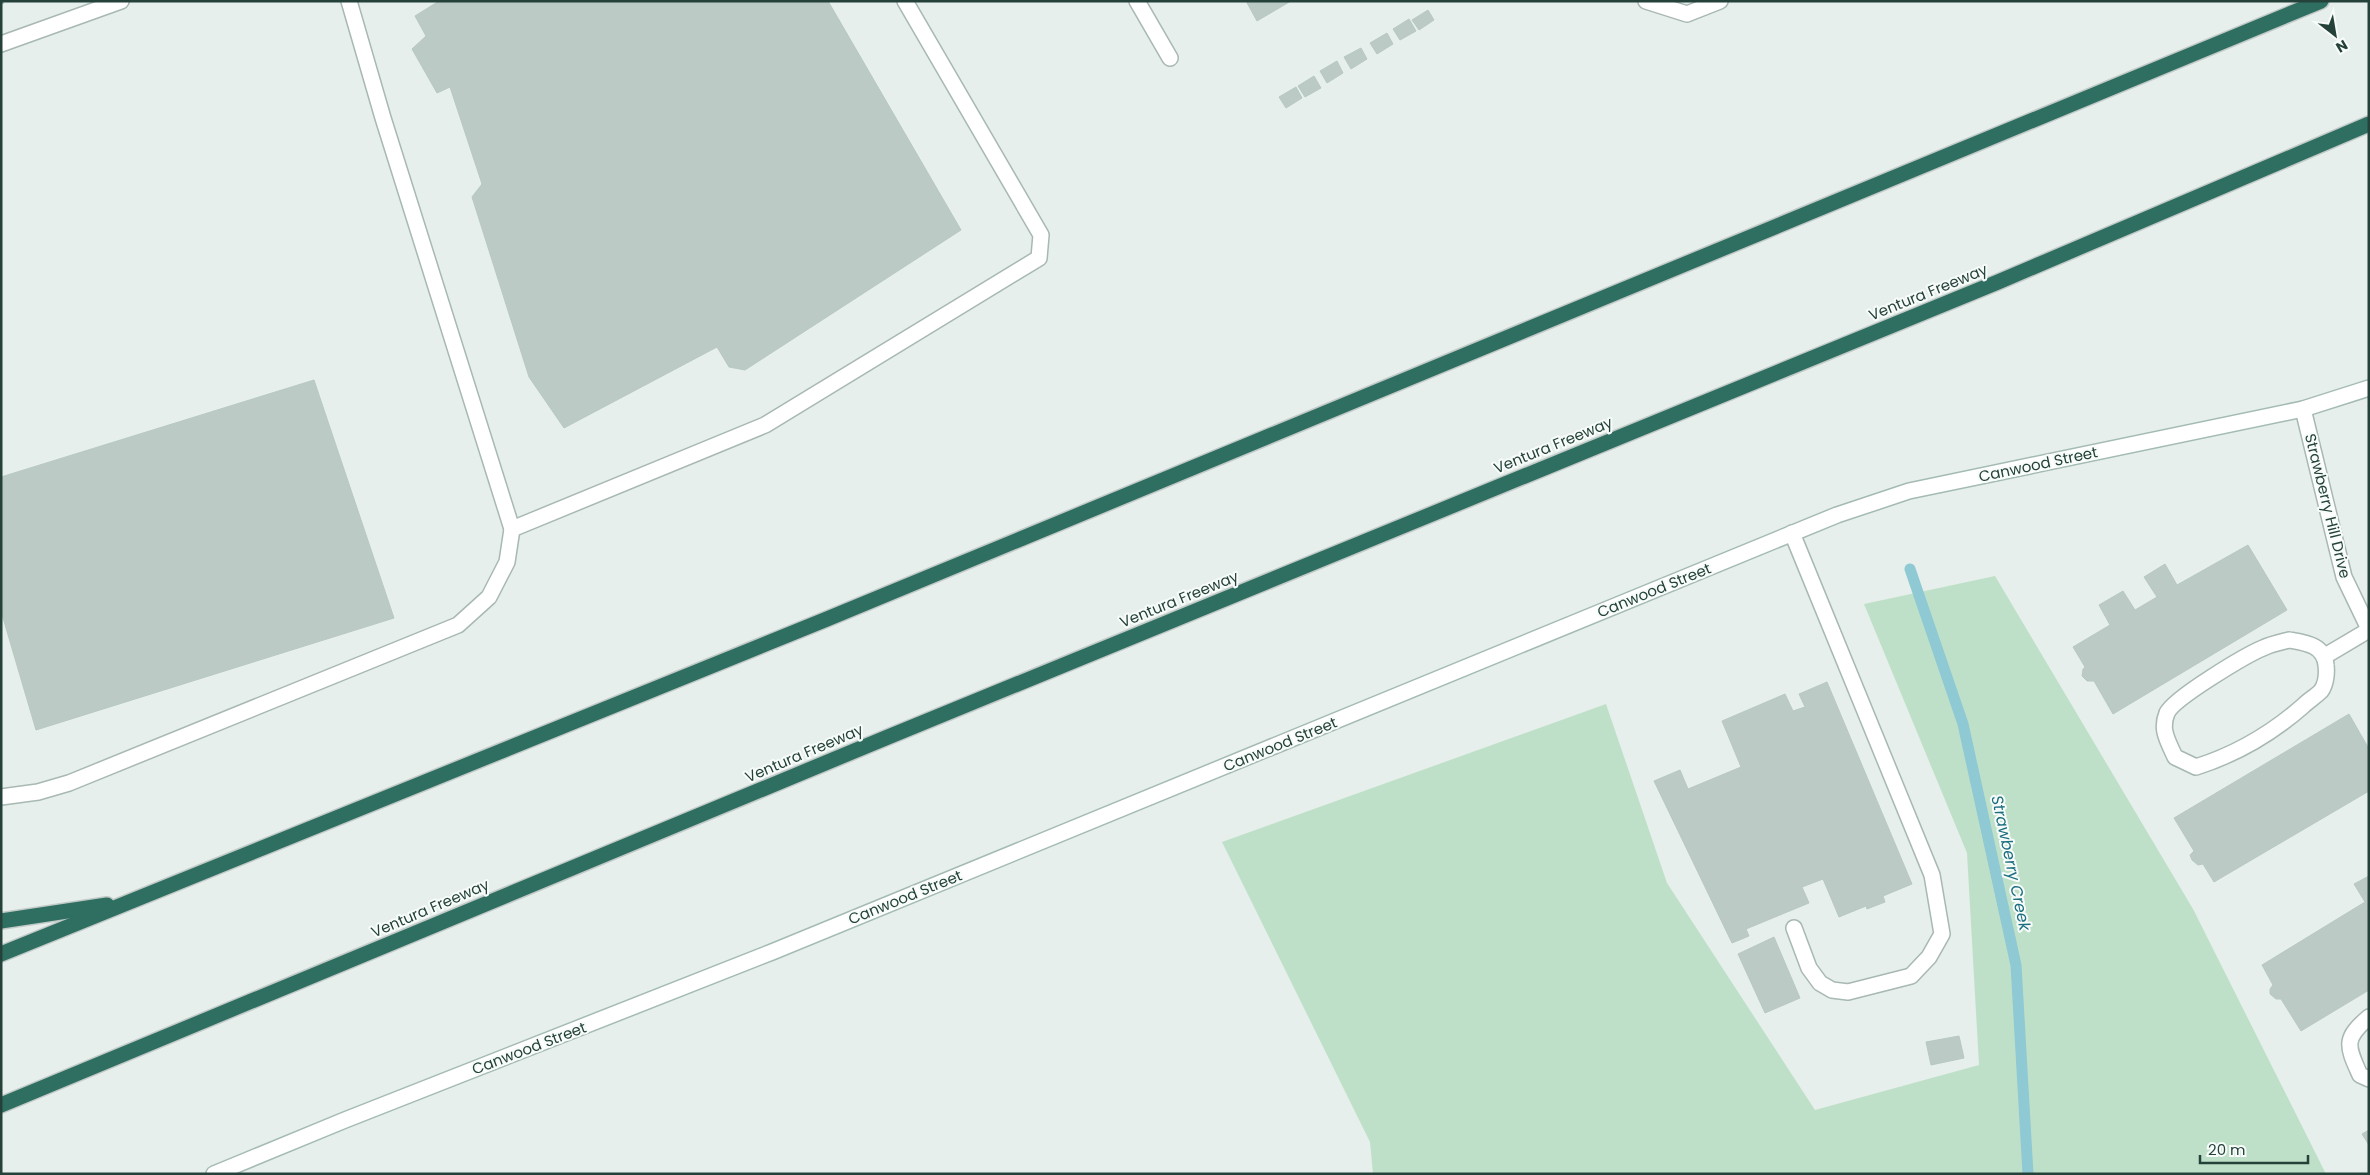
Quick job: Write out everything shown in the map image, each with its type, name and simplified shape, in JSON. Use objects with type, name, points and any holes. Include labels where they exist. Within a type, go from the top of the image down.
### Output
[{"type":"highway","points":[[1,954],[827,619],[2321,1]]},
{"type":"highway","name":"Ventura Freeway","points":[[1,1107],[18,1098],[888,737],[1998,282],[2369,124]]},
{"type":"highway","points":[[1,922],[133,901]]},
{"type":"street","points":[[1,44],[121,1]]},
{"type":"street","points":[[1,797],[38,792],[69,783],[458,625],[489,597],[507,562],[512,529],[383,118],[349,1]]},
{"type":"street","points":[[512,529],[765,425],[1039,258],[1041,235],[904,1]]},
{"type":"street","points":[[1136,1],[1170,58]]},
{"type":"street","points":[[1646,1],[1687,14],[1720,1]]},
{"type":"street","name":"Canwood Street","points":[[214,1174],[345,1120],[772,952],[1837,515],[1909,491],[2303,409],[2369,388]]},
{"type":"street","name":"Strawberry Hill Drive","points":[[2303,409],[2344,577],[2369,629]]},
{"type":"street","points":[[1792,533],[1932,875],[1942,934],[1929,956],[1911,976],[1848,992],[1832,990],[1820,983],[1809,968],[1794,928]]},
{"type":"street","points":[[2325,656],[2369,629]]},
{"type":"street","points":[[2289,640],[2313,644],[2325,656],[2327,674],[2321,691],[2294,714],[2256,741],[2226,758],[2196,767],[2175,757],[2163,731],[2168,711],[2190,692],[2263,648],[2289,640]]},
{"type":"street","points":[[2369,1016],[2353,1030],[2349,1049],[2360,1075],[2369,1079]]},
{"type":"path","points":[[1,2],[6,1]]},
{"type":"green space","points":[[1995,576],[2193,909],[2326,1174],[1373,1174],[1370,1142],[1222,842],[1606,704],[1667,883],[1815,1110],[1979,1065],[1967,853],[1864,604]]},
{"type":"building","points":[[439,1],[828,1],[961,230],[745,370],[729,367],[717,347],[564,428],[529,377],[472,197],[482,184],[450,87],[437,93],[412,49],[426,36],[415,16]]},
{"type":"building","points":[[1246,1],[1291,1],[1257,21]]},
{"type":"building","points":[[1428,10],[1434,20],[1419,30],[1412,20]]},
{"type":"building","points":[[1409,19],[1416,31],[1400,40],[1393,29]]},
{"type":"building","points":[[1387,33],[1393,44],[1377,54],[1370,43]]},
{"type":"building","points":[[1361,48],[1367,59],[1351,69],[1344,57]]},
{"type":"building","points":[[1337,61],[1343,73],[1327,83],[1320,71]]},
{"type":"building","points":[[1314,76],[1321,88],[1305,97],[1298,86]]},
{"type":"building","points":[[1296,87],[1302,98],[1286,108],[1279,97]]},
{"type":"building","points":[[314,380],[394,618],[36,730],[1,611],[1,477]]},
{"type":"building","points":[[2248,545],[2287,610],[2113,714],[2094,681],[2087,681],[2082,676],[2085,667],[2073,647],[2110,625],[2099,605],[2123,591],[2135,610],[2157,597],[2144,577],[2165,564],[2177,585]]},
{"type":"building","points":[[1827,682],[1912,884],[1883,896],[1885,902],[1867,909],[1866,906],[1839,917],[1823,879],[1802,887],[1809,903],[1746,929],[1749,936],[1732,943],[1654,781],[1680,770],[1688,789],[1741,767],[1722,721],[1785,694],[1793,711],[1805,707],[1799,694]]},
{"type":"building","points":[[2349,714],[2369,749],[2369,791],[2214,882],[2203,864],[2198,865],[2192,860],[2190,855],[2194,851],[2174,818]]},
{"type":"building","points":[[2369,876],[2369,990],[2301,1031],[2281,999],[2276,999],[2270,994],[2270,989],[2273,985],[2262,965],[2365,902],[2354,884]]},
{"type":"building","points":[[1774,937],[1800,998],[1765,1013],[1738,954]]},
{"type":"building","points":[[1959,1036],[1964,1058],[1931,1065],[1926,1042]]},
{"type":"building","points":[[2369,1130],[2369,1145],[2362,1134]]},
{"type":"waterway","name":"Strawberry Creek","points":[[1910,569],[1963,724],[2016,965],[2028,1174]]}]
